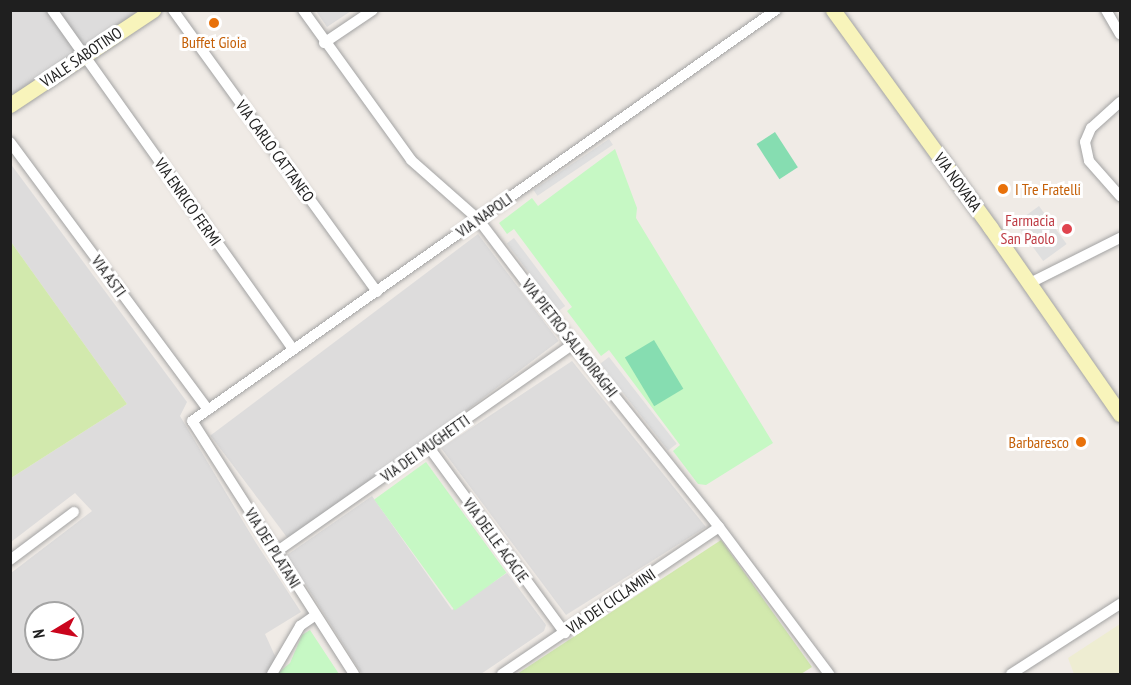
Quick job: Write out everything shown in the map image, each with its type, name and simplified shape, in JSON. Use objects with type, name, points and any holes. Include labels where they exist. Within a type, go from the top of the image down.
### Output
[{"type":"street","name":"VIA ENRICO FERMI","points":[[52,10],[292,349]]},
{"type":"street","name":"VIALE SABOTINO","points":[[10,105],[153,10]]},
{"type":"street","name":"VIA CARLO CATTANEO","points":[[173,10],[377,292]]},
{"type":"street","name":"VIA PIETRO SALMOIRAGHI","points":[[303,10],[324,43],[411,160],[478,219],[573,344],[719,527],[828,675]]},
{"type":"street","points":[[324,43],[373,10]]},
{"type":"street","name":"VIA NAPOLI","points":[[192,421],[776,10]]},
{"type":"street","name":"VIA NOVARA","points":[[834,10],[1118,407]]},
{"type":"street","points":[[1106,10],[1120,34]]},
{"type":"street","points":[[1120,102],[1091,128],[1085,142],[1089,161],[1120,196]]},
{"type":"street","name":"VIA ASTI","points":[[10,142],[208,410]]},
{"type":"street","points":[[1030,283],[1120,238]]},
{"type":"street","name":"VIA DEI MUGHETTI","points":[[276,552],[573,344]]},
{"type":"street","name":"VIA DEI PLATANI","points":[[192,421],[354,675]]},
{"type":"street","name":"VIA DELLE ACACIE","points":[[428,446],[565,633]]},
{"type":"street","points":[[10,560],[74,512]]},
{"type":"street","name":"VIA DEI CICLAMINI","points":[[502,675],[719,527]]},
{"type":"street","points":[[1011,675],[1120,604]]},
{"type":"street","points":[[272,675],[300,626],[316,615]]},
{"type":"shaded area","points":[[11,11],[140,11],[11,97]]},
{"type":"shaded area","points":[[316,11],[351,11],[327,27]]},
{"type":"shaded area","points":[[609,139],[613,145],[537,196],[534,190]]},
{"type":"shaded area","points":[[10,163],[187,402],[180,416],[256,543],[301,612],[265,634],[281,669],[277,674],[11,674],[11,573],[92,511],[75,493],[11,542],[11,478],[127,404],[11,242]]},
{"type":"shaded area","points":[[1039,206],[1067,244],[1043,261],[1016,223]]},
{"type":"shaded area","points":[[478,234],[559,341],[291,543],[210,436]]},
{"type":"shaded area","points":[[514,238],[565,306],[558,311],[507,243]]},
{"type":"shaded area","points":[[609,357],[677,444],[668,450],[600,364]]},
{"type":"shaded area","points":[[572,361],[706,527],[566,615],[441,448]]},
{"type":"shaded area","points":[[372,496],[452,610],[507,573],[546,625],[544,631],[481,674],[362,674],[287,555]]},
{"type":"green space","points":[[775,132],[798,167],[779,179],[757,144]]},
{"type":"green space","points":[[615,149],[637,208],[636,218],[773,443],[706,485],[698,484],[673,451],[680,445],[609,350],[601,356],[567,311],[572,307],[514,229],[507,234],[499,223],[532,198],[538,206]]},
{"type":"green space","points":[[11,242],[127,404],[10,478]]},
{"type":"green space","points":[[654,340],[683,389],[654,406],[625,358]]},
{"type":"green space","points":[[426,462],[507,573],[455,610],[374,500]]},
{"type":"green space","points":[[721,540],[812,667],[801,674],[517,674]]},
{"type":"green space","points":[[1120,624],[1120,674],[1074,674],[1068,658]]},
{"type":"green space","points":[[310,630],[339,674],[277,674],[290,663],[302,635]]},
{"type":"place","name":"Buffet Gioia","points":[[214,23]]},
{"type":"place","name":"I Tre Fratelli","points":[[1003,189]]},
{"type":"place","name":"Farmacia San Paolo","points":[[1067,229]]},
{"type":"place","name":"Barbaresco","points":[[1081,442]]}]
